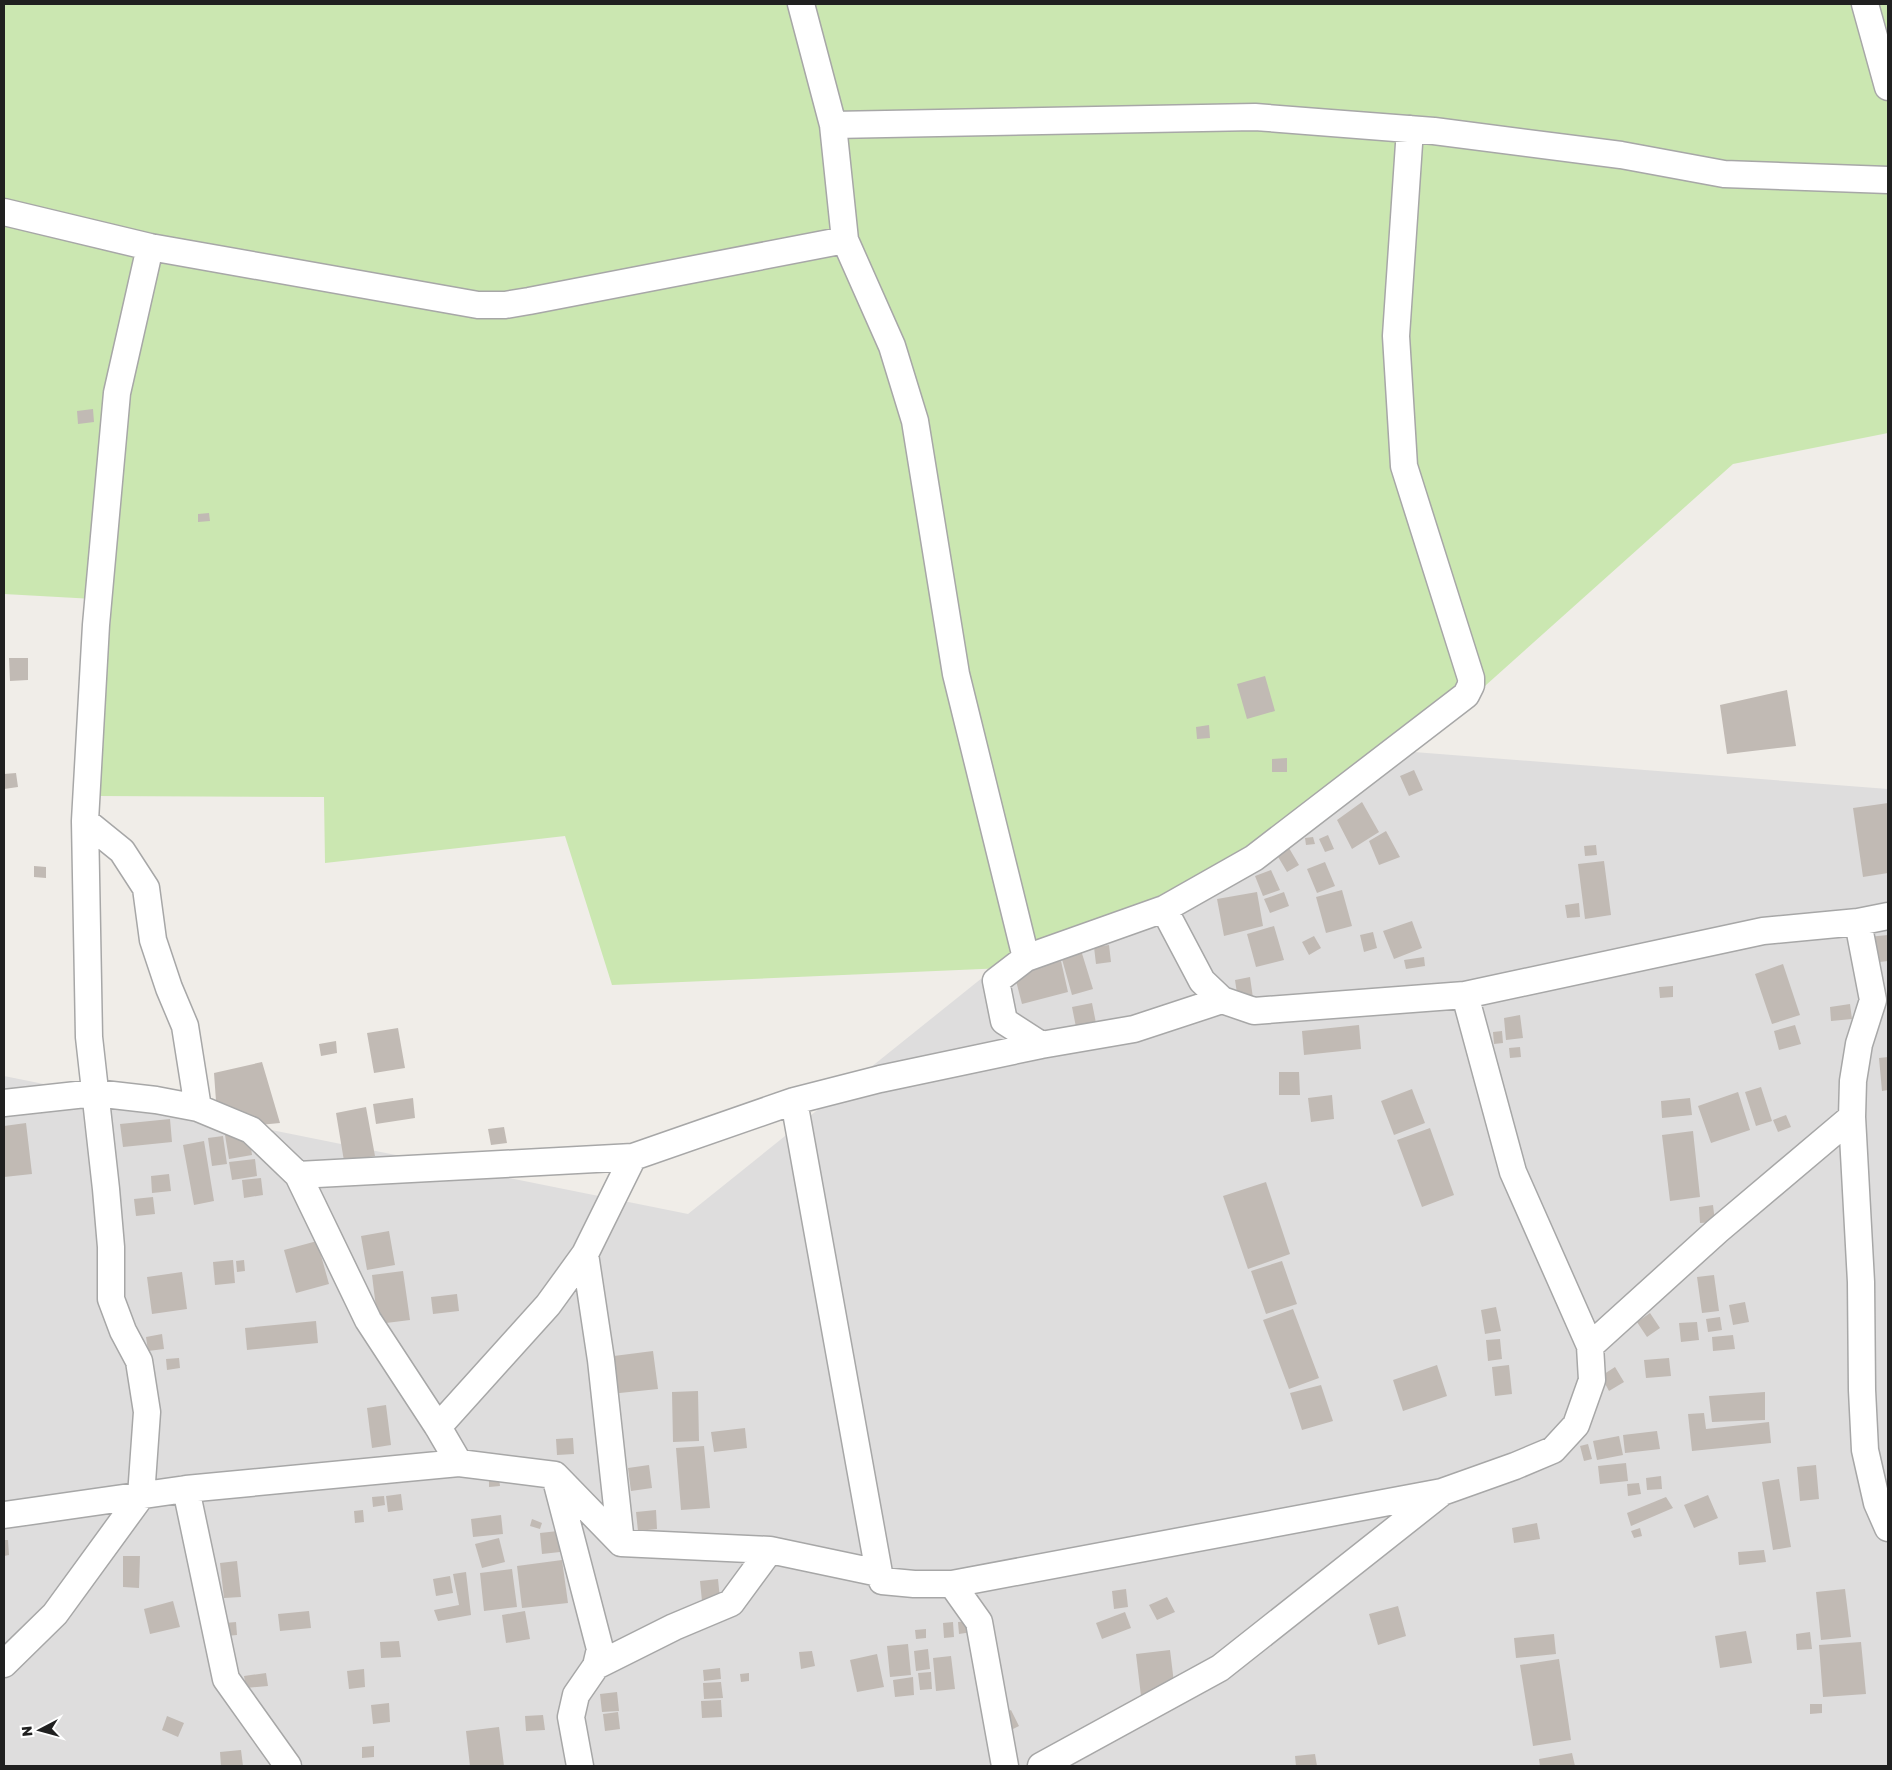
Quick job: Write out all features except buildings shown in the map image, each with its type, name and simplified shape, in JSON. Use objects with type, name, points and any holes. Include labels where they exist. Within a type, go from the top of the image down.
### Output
[{"type":"street","points":[[801,4],[833,125],[845,240],[892,346],[915,421],[956,674],[1026,958]]},
{"type":"street","points":[[1865,4],[1888,86]]},
{"type":"street","points":[[833,125],[1255,117],[1410,129],[1621,155],[1724,174],[1888,180]]},
{"type":"street","points":[[1041,1045],[1004,1021],[996,981],[1026,958],[1164,909],[1254,858],[1466,695],[1471,685],[1471,678],[1404,466],[1396,336],[1410,129]]},
{"type":"street","points":[[4,212],[150,247],[478,305],[506,305],[845,240]]},
{"type":"street","points":[[4,1664],[55,1614],[140,1496],[147,1412],[139,1362],[123,1331],[111,1298],[111,1247],[89,1037],[85,821],[96,625],[117,394],[150,247]]},
{"type":"street","points":[[85,821],[122,851],[146,888],[153,940],[169,988],[185,1026],[198,1108]]},
{"type":"street","points":[[1164,909],[1202,981],[1222,1000],[1254,1010],[1465,995],[1763,931],[1858,922],[1888,916]]},
{"type":"street","points":[[1858,922],[1873,1000],[1859,1044],[1853,1081],[1852,1117],[1861,1282],[1862,1390],[1865,1450],[1877,1503],[1888,1528]]},
{"type":"street","points":[[794,1101],[879,1573],[882,1581],[952,1584],[1442,1492],[1515,1466],[1553,1450],[1576,1425],[1592,1380],[1590,1346],[1513,1172],[1465,995]]},
{"type":"street","points":[[298,1174],[633,1157],[794,1101],[880,1078],[1041,1045],[1134,1029],[1222,1000]]},
{"type":"street","points":[[4,1102],[95,1093],[156,1100],[198,1108],[251,1130],[298,1174],[368,1320],[438,1427],[459,1463]]},
{"type":"street","points":[[1590,1346],[1717,1231],[1852,1117]]},
{"type":"street","points":[[438,1427],[548,1305],[585,1254],[633,1157]]},
{"type":"street","points":[[585,1254],[601,1360],[621,1543]]},
{"type":"street","points":[[4,1515],[186,1489],[459,1463],[555,1475],[621,1543],[770,1550],[879,1573]]},
{"type":"street","points":[[555,1475],[600,1649],[596,1666],[576,1695],[571,1717],[580,1766]]},
{"type":"street","points":[[186,1489],[226,1679],[288,1766]]},
{"type":"street","points":[[1041,1766],[1220,1668],[1442,1492]]},
{"type":"street","points":[[596,1666],[674,1627],[731,1604],[770,1550]]},
{"type":"street","points":[[952,1584],[978,1622],[1005,1766]]},
{"type":"shaded area","points":[[1401,751],[1888,789],[1888,1766],[4,1766],[4,1076],[688,1214],[982,978],[1174,911]]},
{"type":"green space","points":[[4,4],[1888,4],[1888,433],[1733,464],[1476,694],[1151,910],[1005,968],[612,985],[565,836],[325,863],[324,797],[97,796],[112,600],[4,594]]}]
